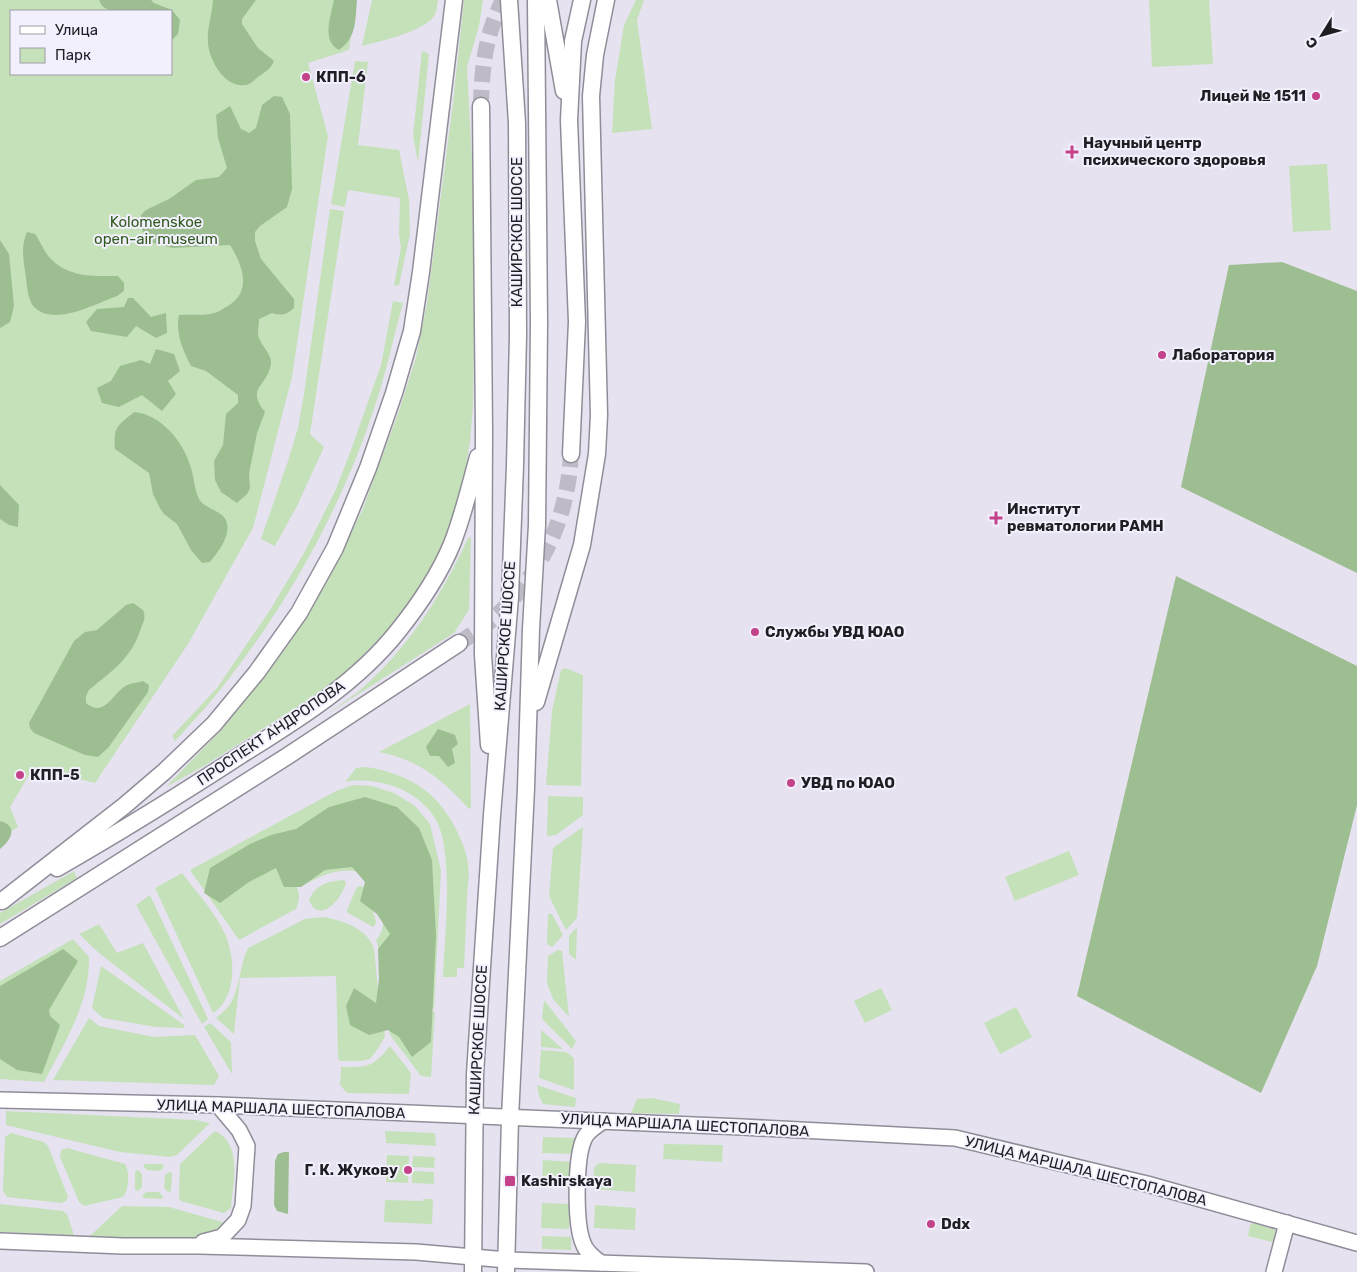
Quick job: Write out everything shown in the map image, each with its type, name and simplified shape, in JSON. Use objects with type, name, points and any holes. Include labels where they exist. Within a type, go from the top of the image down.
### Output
[{"type":"main road","points":[[1,901],[124,806],[165,771],[214,724],[257,672],[299,613],[335,548],[368,468],[394,393],[412,331],[425,244],[454,0]]},
{"type":"main road","name":"КАШИРСКОЕ ШОССЕ","points":[[473,1265],[475,1074],[492,810],[510,597],[515,465],[518,335],[517,123],[509,0]]},
{"type":"main road","name":"КАШИРСКОЕ ШОССЕ","points":[[507,1266],[510,1118],[537,525],[539,323],[536,0]]},
{"type":"main road","points":[[548,0],[569,120]]},
{"type":"main road","points":[[571,454],[577,322],[569,120],[574,41],[582,0]]},
{"type":"main road","points":[[529,728],[582,544],[597,454],[599,416],[591,96],[595,54],[606,0]]},
{"type":"main road","points":[[481,106],[484,435],[483,655],[492,810]]},
{"type":"main road","name":"ПРОСПЕКТ АНДРОПОВА","points":[[1,901],[142,820],[278,732],[332,693],[379,653],[418,604],[451,545],[464,508],[484,435]]},
{"type":"main road","name":"ПРОСПЕКТ АНДРОПОВА","points":[[0,938],[286,756],[459,642]]},
{"type":"street","name":"УЛИЦА МАРШАЛА ШЕСТОПАЛОВА","points":[[0,1100],[218,1106],[603,1121],[955,1138],[1147,1184],[1357,1243]]},
{"type":"street","points":[[184,1246],[222,1237],[238,1220],[243,1206],[247,1146],[239,1130],[218,1106]]},
{"type":"street","points":[[602,1263],[590,1254],[583,1243],[578,1225],[578,1196],[579,1166],[584,1140],[588,1133],[603,1121]]},
{"type":"street","points":[[1274,1272],[1287,1223]]},
{"type":"street","points":[[0,1242],[416,1252],[473,1265],[507,1266],[602,1263],[866,1272]]},
{"type":"green space","name":"Kolomenskoe open-air museum","points":[[0,0],[355,0],[349,50],[308,63],[328,136],[292,377],[253,528],[188,644],[95,783],[33,768],[10,807],[18,827],[0,838]]},
{"type":"green space","points":[[99,0],[151,0],[172,10],[108,10],[102,6]]},
{"type":"green space","points":[[213,0],[256,0],[242,19],[242,24],[258,48],[274,61],[268,70],[249,84],[238,85],[232,83],[217,69],[211,56],[208,44],[208,31]]},
{"type":"green space","points":[[334,0],[357,0],[352,34],[345,45],[339,50],[333,46],[329,34]]},
{"type":"green space","points":[[372,0],[438,0],[436,12],[432,19],[424,25],[404,34],[362,46]]},
{"type":"green space","points":[[464,0],[483,0],[479,26],[467,67],[473,181],[473,405],[470,442],[464,478],[466,479],[442,552],[406,611],[354,665],[316,695],[204,766],[166,787],[223,728],[275,660],[328,575],[362,511],[400,408],[416,357],[427,303],[453,103]]},
{"type":"green space","points":[[636,0],[644,0],[637,20],[652,129],[612,133],[615,80],[624,25]]},
{"type":"green space","points":[[1149,0],[1209,0],[1213,64],[1152,67]]},
{"type":"green space","points":[[172,10],[180,20],[178,34],[172,40]]},
{"type":"green space","points":[[422,51],[429,54],[418,163],[413,135]]},
{"type":"green space","points":[[355,61],[368,62],[358,145],[399,150],[409,200],[410,234],[399,285],[394,286],[401,247],[399,235],[400,198],[348,190],[345,207],[331,204]]},
{"type":"green space","points":[[274,96],[282,97],[290,114],[292,189],[287,207],[260,226],[255,232],[255,241],[261,259],[294,299],[294,308],[284,314],[272,313],[259,319],[258,335],[270,356],[271,363],[269,371],[257,392],[259,404],[265,412],[257,433],[249,474],[250,488],[247,494],[237,503],[221,492],[215,480],[214,461],[223,445],[226,414],[238,403],[238,395],[206,371],[191,366],[180,341],[178,321],[179,315],[214,313],[236,300],[241,293],[243,285],[243,277],[238,260],[230,245],[173,248],[149,242],[142,230],[141,215],[146,210],[169,199],[196,180],[219,177],[227,168],[218,138],[216,115],[230,106],[241,129],[249,133],[256,128],[262,105]]},
{"type":"green space","points":[[1327,164],[1331,230],[1293,232],[1289,166]]},
{"type":"green space","points":[[330,209],[344,211],[310,434],[324,447],[297,506],[275,546],[261,539],[298,428]]},
{"type":"green space","points":[[27,232],[35,234],[49,257],[64,269],[81,274],[118,276],[124,283],[124,291],[117,296],[75,312],[52,315],[42,313],[34,307],[28,293],[23,255]]},
{"type":"green space","points":[[0,240],[9,254],[14,306],[10,322],[0,328]]},
{"type":"green space","points":[[1282,262],[1357,291],[1357,573],[1181,487],[1229,265]]},
{"type":"green space","points":[[128,298],[133,298],[151,317],[166,313],[167,333],[156,338],[136,326],[127,337],[91,331],[86,322],[97,309],[124,307]]},
{"type":"green space","points":[[393,301],[403,303],[386,369],[360,447],[328,521],[268,625],[204,710],[175,741],[172,736],[217,688],[270,610],[304,553],[336,489],[381,365]]},
{"type":"green space","points":[[156,349],[174,354],[180,371],[168,381],[176,394],[162,411],[142,395],[119,407],[102,403],[97,388],[111,381],[120,366],[141,360],[150,364]]},
{"type":"green space","points":[[134,412],[153,418],[176,438],[187,456],[199,499],[225,519],[227,534],[220,549],[210,562],[202,563],[191,550],[177,524],[164,514],[153,494],[149,473],[115,449],[115,435],[118,427]]},
{"type":"green space","points":[[0,485],[19,505],[18,527],[9,525],[0,519]]},
{"type":"green space","points":[[471,537],[469,610],[454,633],[324,716],[364,687],[385,667],[413,633],[426,615],[459,558],[468,538]]},
{"type":"green space","points":[[1176,576],[1357,666],[1357,805],[1317,966],[1261,1093],[1077,996]]},
{"type":"green space","points":[[133,603],[143,610],[144,621],[132,648],[127,656],[106,677],[89,690],[86,696],[86,703],[98,708],[107,704],[128,685],[143,681],[149,685],[148,692],[108,748],[98,757],[85,755],[34,733],[29,723],[74,641],[85,632],[97,630],[126,605]]},
{"type":"green space","points":[[565,668],[583,675],[581,786],[546,785],[552,711],[561,670]]},
{"type":"green space","points":[[470,704],[471,808],[469,809],[429,772],[406,760],[379,752]]},
{"type":"green space","points":[[438,729],[455,735],[458,744],[452,749],[455,763],[448,767],[439,756],[430,756],[426,747]]},
{"type":"green space","points":[[366,767],[407,779],[430,794],[448,816],[464,846],[469,873],[464,968],[457,968],[457,977],[443,977],[447,884],[444,848],[438,824],[423,803],[401,789],[375,782],[345,782],[356,768]]},
{"type":"green space","points":[[353,785],[372,786],[394,793],[415,806],[430,824],[441,871],[434,1009],[384,1000],[383,965],[376,940],[383,924],[382,915],[380,905],[363,872],[332,872],[304,885],[293,883],[299,895],[296,909],[239,940],[190,870],[336,791]]},
{"type":"green space","points":[[548,796],[583,797],[583,815],[556,835],[547,836]]},
{"type":"green space","points":[[365,797],[397,807],[419,828],[432,860],[436,936],[431,1042],[412,1057],[399,1037],[388,1030],[369,1035],[350,1025],[346,1006],[354,988],[376,1003],[379,979],[378,949],[390,934],[377,914],[360,901],[365,882],[352,867],[325,870],[301,887],[284,887],[276,868],[249,882],[220,903],[204,893],[210,868],[250,844],[271,835],[296,829],[329,807]]},
{"type":"green space","points":[[0,821],[10,826],[11,834],[10,838],[0,849]]},
{"type":"green space","points":[[583,827],[577,918],[566,930],[549,896],[553,848]]},
{"type":"green space","points":[[1069,851],[1079,875],[1015,901],[1005,877]]},
{"type":"green space","points":[[74,871],[77,878],[0,924],[0,913]]},
{"type":"green space","points":[[182,873],[216,918],[225,934],[232,960],[232,978],[228,994],[224,1002],[213,1013],[155,888]]},
{"type":"green space","points":[[344,880],[346,882],[344,888],[336,902],[324,910],[313,907],[309,900],[318,887],[333,881]]},
{"type":"green space","points":[[357,887],[365,888],[376,921],[373,927],[348,913],[347,910]]},
{"type":"green space","points":[[150,895],[208,1019],[202,1024],[136,905]]},
{"type":"green space","points":[[548,914],[552,914],[563,935],[552,947],[547,944]]},
{"type":"green space","points":[[324,917],[354,926],[366,935],[374,948],[385,1036],[370,1059],[340,1061],[338,1058],[336,976],[240,978],[234,1034],[216,1018],[232,1001],[248,948],[305,919]]},
{"type":"green space","points":[[99,924],[117,953],[143,943],[184,1019],[99,953],[79,934]]},
{"type":"green space","points":[[577,927],[576,960],[569,954],[569,936]]},
{"type":"green space","points":[[73,939],[89,957],[88,974],[81,1006],[60,1052],[44,1082],[0,1079],[0,981]]},
{"type":"green space","points":[[63,949],[78,961],[49,1010],[50,1016],[60,1025],[42,1074],[17,1070],[0,1059],[0,986]]},
{"type":"green space","points":[[558,950],[562,951],[569,1017],[553,999],[547,983],[548,956]]},
{"type":"green space","points":[[101,966],[184,1025],[184,1028],[156,1027],[103,1018],[92,1008]]},
{"type":"green space","points":[[881,988],[892,1010],[865,1023],[854,1001]]},
{"type":"green space","points":[[544,1000],[576,1041],[572,1049],[542,1019]]},
{"type":"green space","points":[[384,1005],[435,1012],[431,1077],[421,1076],[390,1035]]},
{"type":"green space","points":[[1016,1007],[1032,1037],[1000,1054],[984,1023]]},
{"type":"green space","points":[[89,1018],[99,1026],[154,1037],[195,1035],[219,1076],[214,1085],[53,1080]]},
{"type":"green space","points":[[210,1023],[231,1042],[232,1074],[204,1027]]},
{"type":"green space","points":[[541,1030],[563,1049],[541,1047]]},
{"type":"green space","points":[[390,1046],[411,1073],[409,1094],[347,1093],[340,1085],[341,1067],[369,1065],[379,1059]]},
{"type":"green space","points":[[541,1050],[566,1052],[574,1058],[574,1090],[539,1078]]},
{"type":"green space","points":[[537,1085],[576,1098],[575,1107],[543,1104]]},
{"type":"green space","points":[[652,1098],[680,1104],[679,1114],[631,1113],[637,1099]]},
{"type":"green space","points":[[6,1111],[196,1120],[210,1123],[177,1155],[170,1157],[120,1152],[6,1125]]},
{"type":"green space","points":[[215,1131],[224,1137],[230,1145],[233,1154],[234,1176],[231,1208],[224,1213],[181,1201],[179,1198],[180,1164]]},
{"type":"green space","points":[[385,1131],[435,1133],[436,1146],[386,1143]]},
{"type":"green space","points":[[11,1133],[44,1142],[48,1146],[68,1197],[66,1201],[61,1203],[7,1197],[3,1191],[5,1137]]},
{"type":"green space","points":[[543,1137],[576,1138],[575,1154],[542,1153]]},
{"type":"green space","points":[[664,1144],[723,1145],[722,1162],[663,1159]]},
{"type":"green space","points":[[67,1148],[125,1164],[128,1172],[128,1181],[127,1190],[123,1197],[84,1206],[79,1202],[60,1157],[61,1150]]},
{"type":"green space","points":[[289,1152],[288,1214],[277,1211],[274,1205],[275,1161],[278,1154]]},
{"type":"green space","points":[[387,1155],[409,1156],[408,1183],[386,1182]]},
{"type":"green space","points":[[413,1156],[435,1157],[434,1168],[412,1167]]},
{"type":"green space","points":[[543,1160],[572,1162],[571,1188],[542,1187]]},
{"type":"green space","points":[[599,1163],[636,1165],[635,1192],[593,1189],[594,1168]]},
{"type":"green space","points":[[145,1164],[162,1164],[164,1167],[160,1171],[147,1170],[143,1166]]},
{"type":"green space","points":[[138,1170],[142,1174],[142,1187],[138,1191],[135,1190],[135,1172]]},
{"type":"green space","points":[[412,1171],[434,1172],[434,1184],[412,1183]]},
{"type":"green space","points":[[169,1172],[172,1173],[171,1191],[168,1192],[164,1188],[165,1175]]},
{"type":"green space","points":[[146,1192],[159,1192],[163,1197],[162,1199],[144,1198],[142,1196]]},
{"type":"green space","points":[[423,1199],[433,1199],[432,1224],[384,1222],[385,1200],[423,1201]]},
{"type":"green space","points":[[542,1203],[570,1204],[569,1229],[541,1228]]},
{"type":"green space","points":[[0,1204],[63,1211],[67,1214],[74,1235],[0,1232]]},
{"type":"green space","points":[[595,1205],[636,1208],[635,1230],[594,1228]]},
{"type":"green space","points":[[122,1206],[169,1207],[229,1224],[205,1238],[189,1240],[90,1236]]},
{"type":"green space","points":[[1254,1223],[1274,1229],[1277,1234],[1276,1243],[1248,1236],[1250,1225]]},
{"type":"green space","points":[[542,1236],[571,1237],[571,1250],[542,1249]]},
{"type":"tunnel","points":[[481,106],[482,78],[488,39],[503,0]]},
{"type":"tunnel","points":[[459,643],[490,621],[507,605],[540,561],[549,545],[562,511],[568,483],[571,454]]},
{"type":"place","name":"КПП-6","points":[[306,77]]},
{"type":"place","name":"Лицей № 1511","points":[[1316,96]]},
{"type":"place","name":"Научный центр психического здоровья","points":[[1072,152]]},
{"type":"place","name":"Лаборатория","points":[[1162,355]]},
{"type":"place","name":"Институт ревматологии РАМН","points":[[996,518]]},
{"type":"place","name":"Службы УВД ЮАО","points":[[755,632]]},
{"type":"place","name":"КПП-5","points":[[20,775]]},
{"type":"place","name":"УВД по ЮАО","points":[[791,783]]},
{"type":"place","name":"Г. К. Жукову","points":[[408,1170]]},
{"type":"place","name":"Kashirskaya","points":[[510,1181]]},
{"type":"place","name":"Ddx","points":[[931,1224]]}]
